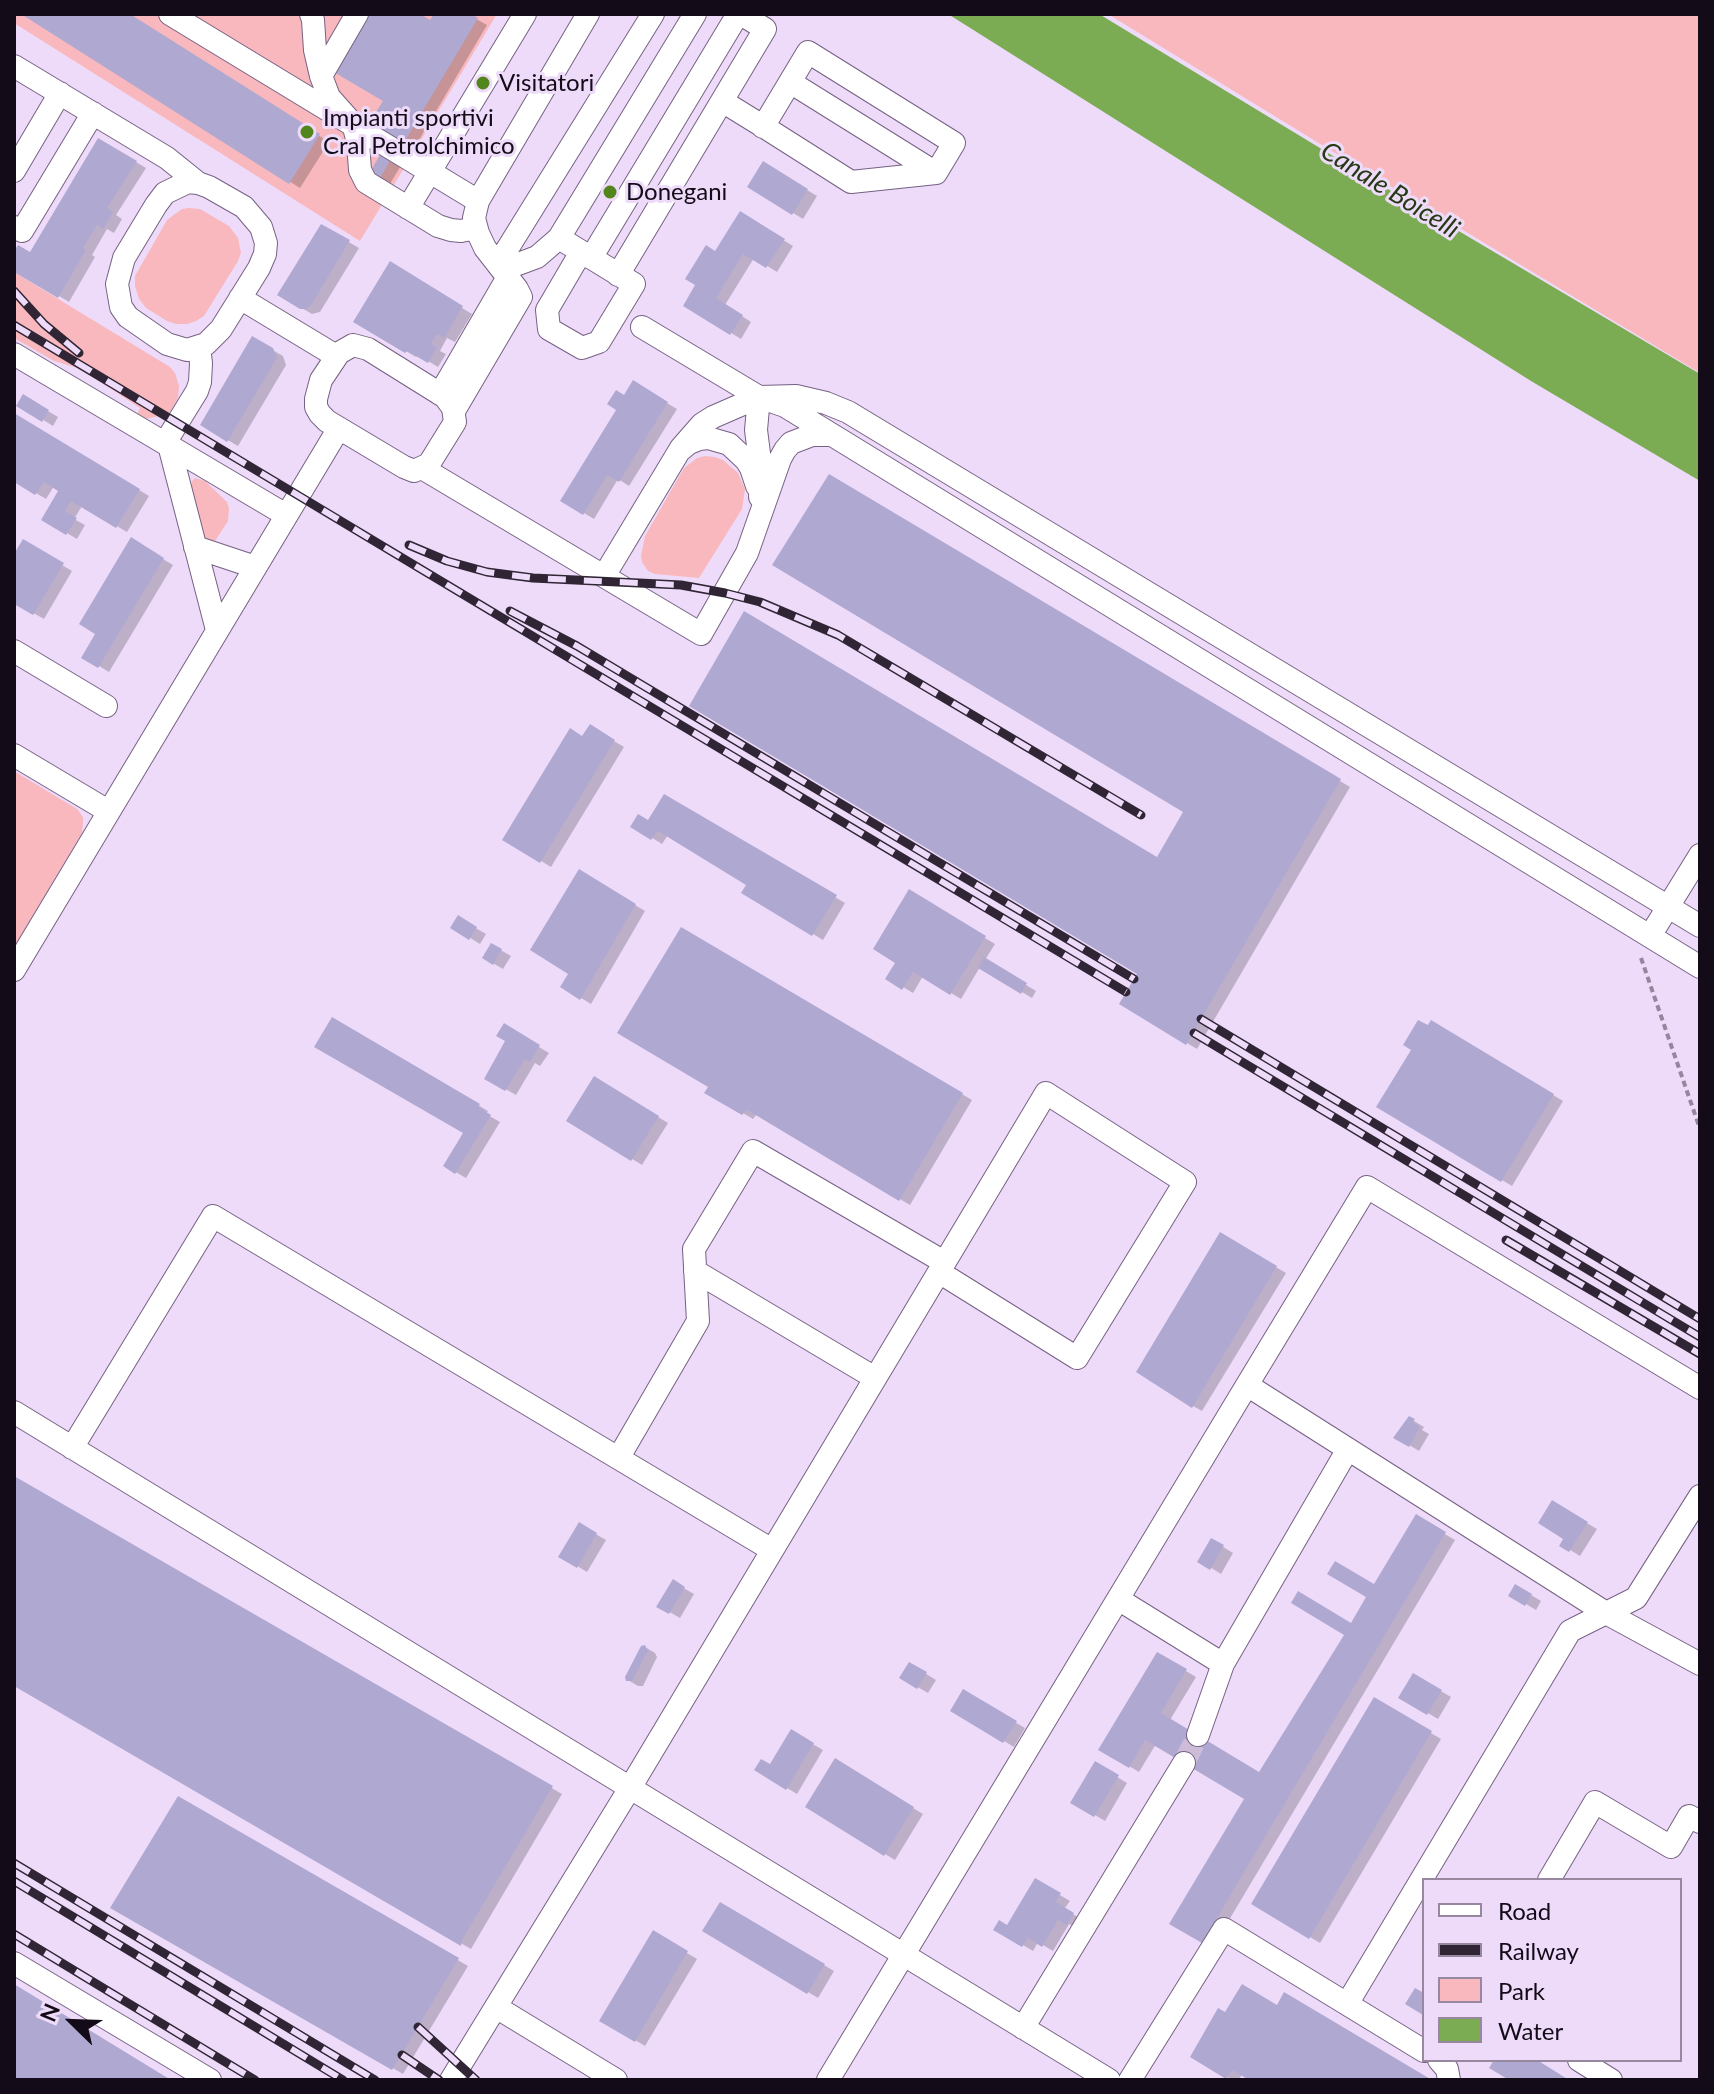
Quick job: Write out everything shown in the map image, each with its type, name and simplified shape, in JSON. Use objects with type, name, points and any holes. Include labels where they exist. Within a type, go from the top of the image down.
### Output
[{"type":"street","points":[[170,14],[430,172],[483,192]]},
{"type":"street","points":[[311,14],[321,76],[329,97],[353,124],[362,176],[366,182],[438,226],[461,231],[476,228]]},
{"type":"street","points":[[321,76],[357,14]]},
{"type":"street","points":[[408,208],[525,14]]},
{"type":"street","points":[[447,402],[521,297],[485,248],[476,228],[474,218],[483,192],[588,14]]},
{"type":"street","points":[[447,402],[526,218],[653,14]]},
{"type":"street","points":[[503,270],[537,257],[559,238],[695,14]]},
{"type":"street","points":[[559,238],[586,255],[618,275],[634,284],[599,342],[582,348],[549,329],[547,310],[586,255],[739,14],[765,29],[618,275]]},
{"type":"street","points":[[766,128],[808,52],[954,143],[936,173]]},
{"type":"street","points":[[14,66],[167,158],[198,183],[244,207],[261,227],[266,243],[259,268],[221,329],[206,344],[187,350],[167,344],[138,325],[121,307],[117,284],[124,258],[165,193],[181,184],[198,183]]},
{"type":"street","points":[[790,82],[936,173]]},
{"type":"street","points":[[14,171],[60,93]]},
{"type":"street","points":[[722,101],[851,182],[936,173]]},
{"type":"street","points":[[14,227],[22,231],[93,113]]},
{"type":"street","points":[[240,298],[336,356]]},
{"type":"street","points":[[642,327],[759,397],[785,406],[1700,967]]},
{"type":"street","points":[[360,345],[447,402],[455,422],[452,429],[434,458],[414,471],[339,428],[320,414],[316,407],[321,380],[336,356],[346,348],[360,345]]},
{"type":"street","points":[[199,347],[200,382],[167,444],[217,630]]},
{"type":"street","points":[[17,362],[167,444],[286,515]]},
{"type":"street","points":[[604,576],[678,453],[702,424],[759,397],[796,396],[826,403],[848,412],[1700,926]]},
{"type":"street","points":[[757,526],[761,469],[756,430],[759,397]]},
{"type":"street","points":[[14,970],[339,428]]},
{"type":"street","points":[[422,468],[701,634],[742,564],[785,450],[791,443],[812,435],[832,435]]},
{"type":"street","points":[[678,453],[699,439],[708,438],[729,444],[751,468],[760,498]]},
{"type":"street","points":[[195,547],[255,567]]},
{"type":"street","points":[[14,651],[106,706]]},
{"type":"street","points":[[14,755],[108,811]]},
{"type":"street","points":[[1650,936],[1700,855]]},
{"type":"street","points":[[451,2080],[630,1788],[772,1550],[942,1267],[1046,1093],[1185,1182],[1077,1358],[942,1267],[753,1151],[694,1249],[698,1321],[619,1457]]},
{"type":"street","points":[[828,2080],[1367,1187],[1700,1388]]},
{"type":"street","points":[[72,1448],[213,1216],[772,1550]]},
{"type":"street","points":[[695,1271],[875,1378]]},
{"type":"street","points":[[1247,1385],[1606,1613],[1700,1664]]},
{"type":"street","points":[[14,1412],[1109,2080]]},
{"type":"street","points":[[1198,1735],[1223,1664],[1348,1449]]},
{"type":"street","points":[[1422,1878],[1570,1631],[1636,1598],[1700,1496]]},
{"type":"street","points":[[1118,1599],[1223,1664]]},
{"type":"street","points":[[1023,2028],[1184,1763]]},
{"type":"street","points":[[1550,1878],[1595,1802],[1671,1847],[1689,1816],[1700,1822]]},
{"type":"street","points":[[1347,2004],[1422,1879]]},
{"type":"street","points":[[1130,2080],[1224,1929],[1422,2052]]},
{"type":"street","points":[[14,1963],[210,2080]]},
{"type":"street","points":[[496,2007],[616,2080]]},
{"type":"street","points":[[1582,2062],[1611,2080]]},
{"type":"path","points":[[1650,936],[1640,954],[1700,1129]]},
{"type":"green space","name":"Impianti sportivi Cral Petrolchimico","points":[[14,14],[497,14],[360,241],[14,23]]},
{"type":"green space","points":[[1108,14],[1700,14],[1700,373],[1317,142]]},
{"type":"green space","points":[[182,209],[200,209],[229,226],[238,238],[241,253],[204,316],[187,324],[176,324],[146,308],[139,299],[135,276],[167,220]]},
{"type":"green space","points":[[14,272],[170,367],[179,386],[178,398],[168,414],[145,419],[137,415],[140,408],[81,369],[54,361],[14,338]]},
{"type":"green space","points":[[705,456],[723,460],[738,473],[745,489],[742,509],[699,578],[648,571],[641,556],[645,536],[684,468]]},
{"type":"green space","points":[[195,478],[205,481],[227,502],[229,508],[228,521],[215,541],[203,537],[191,489]]},
{"type":"green space","points":[[14,771],[77,809],[83,822],[82,833],[14,947]]},
{"type":"water","points":[[948,14],[1099,14],[1700,374],[1700,481],[1531,381]]},
{"type":"building","points":[[21,14],[130,14],[320,134],[289,184]]},
{"type":"building","points":[[366,14],[420,14],[430,20],[434,14],[471,14],[478,18],[402,146],[367,126],[383,101],[332,71]]},
{"type":"building","points":[[98,138],[137,161],[107,208],[113,212],[103,229],[97,225],[58,298],[14,272],[14,251],[18,245],[30,252]]},
{"type":"building","points":[[381,153],[391,159],[379,180],[369,174]]},
{"type":"building","points":[[763,161],[808,189],[792,215],[747,187]]},
{"type":"building","points":[[740,211],[785,239],[766,268],[743,254],[716,298],[743,315],[730,335],[683,306],[695,285],[685,279],[706,245],[715,251]]},
{"type":"building","points":[[321,224],[350,240],[312,304],[300,309],[277,295]]},
{"type":"building","points":[[390,261],[463,306],[444,338],[437,334],[431,344],[437,347],[428,363],[353,322]]},
{"type":"building","points":[[252,336],[273,348],[277,358],[227,442],[200,425]]},
{"type":"building","points":[[633,380],[668,402],[619,482],[607,475],[583,515],[560,501],[616,410],[607,404],[616,390],[624,395]]},
{"type":"building","points":[[23,394],[49,410],[42,422],[16,406]]},
{"type":"building","points":[[14,413],[140,489],[116,528],[71,501],[65,511],[77,518],[66,535],[41,520],[58,491],[44,482],[35,495],[14,482]]},
{"type":"building","points":[[829,474],[1341,779],[1186,1045],[1119,1004],[1137,974],[689,706],[744,611],[1157,857],[1183,812],[772,565]]},
{"type":"building","points":[[131,537],[164,558],[98,668],[81,658],[95,634],[79,624]]},
{"type":"building","points":[[23,539],[64,563],[33,615],[14,604],[14,554]]},
{"type":"building","points":[[590,724],[615,740],[540,863],[502,840],[570,728],[582,736]]},
{"type":"building","points":[[664,794],[837,895],[812,936],[741,893],[746,885],[658,831],[651,840],[630,827],[638,814],[648,820]]},
{"type":"building","points":[[579,869],[636,904],[580,1000],[560,987],[568,974],[530,950]]},
{"type":"building","points":[[909,889],[986,936],[950,995],[913,972],[902,990],[885,979],[895,963],[873,949]]},
{"type":"building","points":[[458,915],[477,927],[469,940],[450,928]]},
{"type":"building","points":[[681,927],[963,1093],[899,1201],[749,1111],[742,1115],[704,1093],[708,1087],[617,1033]]},
{"type":"building","points":[[491,943],[502,949],[493,965],[482,958]]},
{"type":"building","points":[[984,957],[1027,983],[1021,994],[978,968]]},
{"type":"building","points":[[332,1017],[480,1104],[478,1107],[491,1115],[455,1174],[443,1166],[463,1133],[314,1047]]},
{"type":"building","points":[[1418,1020],[1428,1025],[1431,1020],[1554,1094],[1501,1182],[1376,1107],[1411,1050],[1403,1045]]},
{"type":"building","points":[[504,1023],[540,1045],[530,1062],[525,1059],[505,1091],[484,1079],[505,1041],[496,1036]]},
{"type":"building","points":[[594,1076],[659,1116],[631,1161],[566,1121]]},
{"type":"building","points":[[1220,1232],[1277,1266],[1192,1408],[1136,1372]]},
{"type":"building","points":[[1409,1416],[1420,1427],[1409,1447],[1393,1438]]},
{"type":"building","points":[[14,1476],[553,1786],[461,1946],[14,1686]]},
{"type":"building","points":[[1552,1500],[1588,1522],[1569,1552],[1559,1546],[1563,1539],[1538,1523]]},
{"type":"building","points":[[1416,1514],[1446,1532],[1202,1943],[1169,1924],[1244,1799],[1145,1740],[1129,1768],[1098,1750],[1157,1652],[1187,1669],[1161,1713],[1259,1772],[1344,1635],[1291,1603],[1298,1591],[1351,1623],[1366,1597],[1327,1574],[1335,1561],[1374,1584]]},
{"type":"building","points":[[579,1522],[597,1533],[577,1568],[558,1557]]},
{"type":"building","points":[[1211,1538],[1224,1545],[1210,1570],[1197,1562]]},
{"type":"building","points":[[673,1579],[685,1587],[669,1614],[656,1607]]},
{"type":"building","points":[[1515,1584],[1532,1594],[1525,1606],[1508,1596]]},
{"type":"building","points":[[645,1645],[648,1651],[632,1681],[626,1681],[625,1677],[641,1646]]},
{"type":"building","points":[[909,1662],[927,1672],[917,1689],[899,1678]]},
{"type":"building","points":[[1413,1673],[1442,1690],[1427,1715],[1398,1698]]},
{"type":"building","points":[[963,1689],[1017,1721],[1003,1743],[950,1711]]},
{"type":"building","points":[[1374,1697],[1432,1731],[1309,1939],[1251,1904]]},
{"type":"building","points":[[791,1729],[814,1743],[786,1790],[754,1770],[761,1759],[770,1764]]},
{"type":"building","points":[[835,1758],[914,1807],[884,1856],[805,1807]]},
{"type":"building","points":[[1095,1761],[1119,1775],[1094,1817],[1070,1803]]},
{"type":"building","points":[[178,1796],[459,1958],[392,2070],[110,1908]]},
{"type":"building","points":[[1035,1878],[1061,1893],[1056,1902],[1074,1913],[1067,1925],[1058,1920],[1042,1947],[1028,1938],[1022,1947],[993,1930],[999,1920],[1007,1925]]},
{"type":"building","points":[[720,1902],[825,1964],[807,1994],[702,1931]]},
{"type":"building","points":[[653,1930],[688,1951],[635,2042],[599,2021]]},
{"type":"building","points":[[14,1984],[171,2080],[14,2080]]},
{"type":"building","points":[[1242,1984],[1277,2005],[1284,1992],[1432,2080],[1249,2080],[1232,2070],[1226,2079],[1190,2057],[1218,2008],[1225,2012]]},
{"type":"building","points":[[1415,1988],[1422,1992],[1422,2014],[1405,2004]]},
{"type":"building","points":[[1493,2062],[1540,2062],[1569,2080],[1509,2080],[1489,2068]]},
{"type":"tunnel","points":[[1184,1763],[1198,1735]]},
{"type":"railway","points":[[14,291],[44,324],[79,353]]},
{"type":"railway","points":[[14,325],[1126,992]]},
{"type":"railway","points":[[409,545],[447,561],[487,572],[533,578],[681,585],[760,602],[838,635],[1141,815]]},
{"type":"railway","points":[[510,611],[577,646],[1134,979]]},
{"type":"railway","points":[[1201,1019],[1700,1319]]},
{"type":"railway","points":[[1194,1033],[1700,1337]]},
{"type":"railway","points":[[1506,1240],[1700,1354]]},
{"type":"railway","points":[[14,1863],[375,2080]]},
{"type":"railway","points":[[14,1881],[343,2080]]},
{"type":"railway","points":[[14,1934],[255,2080]]},
{"type":"railway","points":[[418,2027],[476,2080]]},
{"type":"railway","points":[[402,2055],[439,2080]]},
{"type":"place","name":"Visitatori","points":[[483,83]]},
{"type":"place","name":"Impianti sportivi Cral Petrolchimico","points":[[307,132]]},
{"type":"place","name":"Donegani","points":[[610,192]]},
{"type":"water label","name":"Canale Boicelli","points":[[1390,190]]}]
